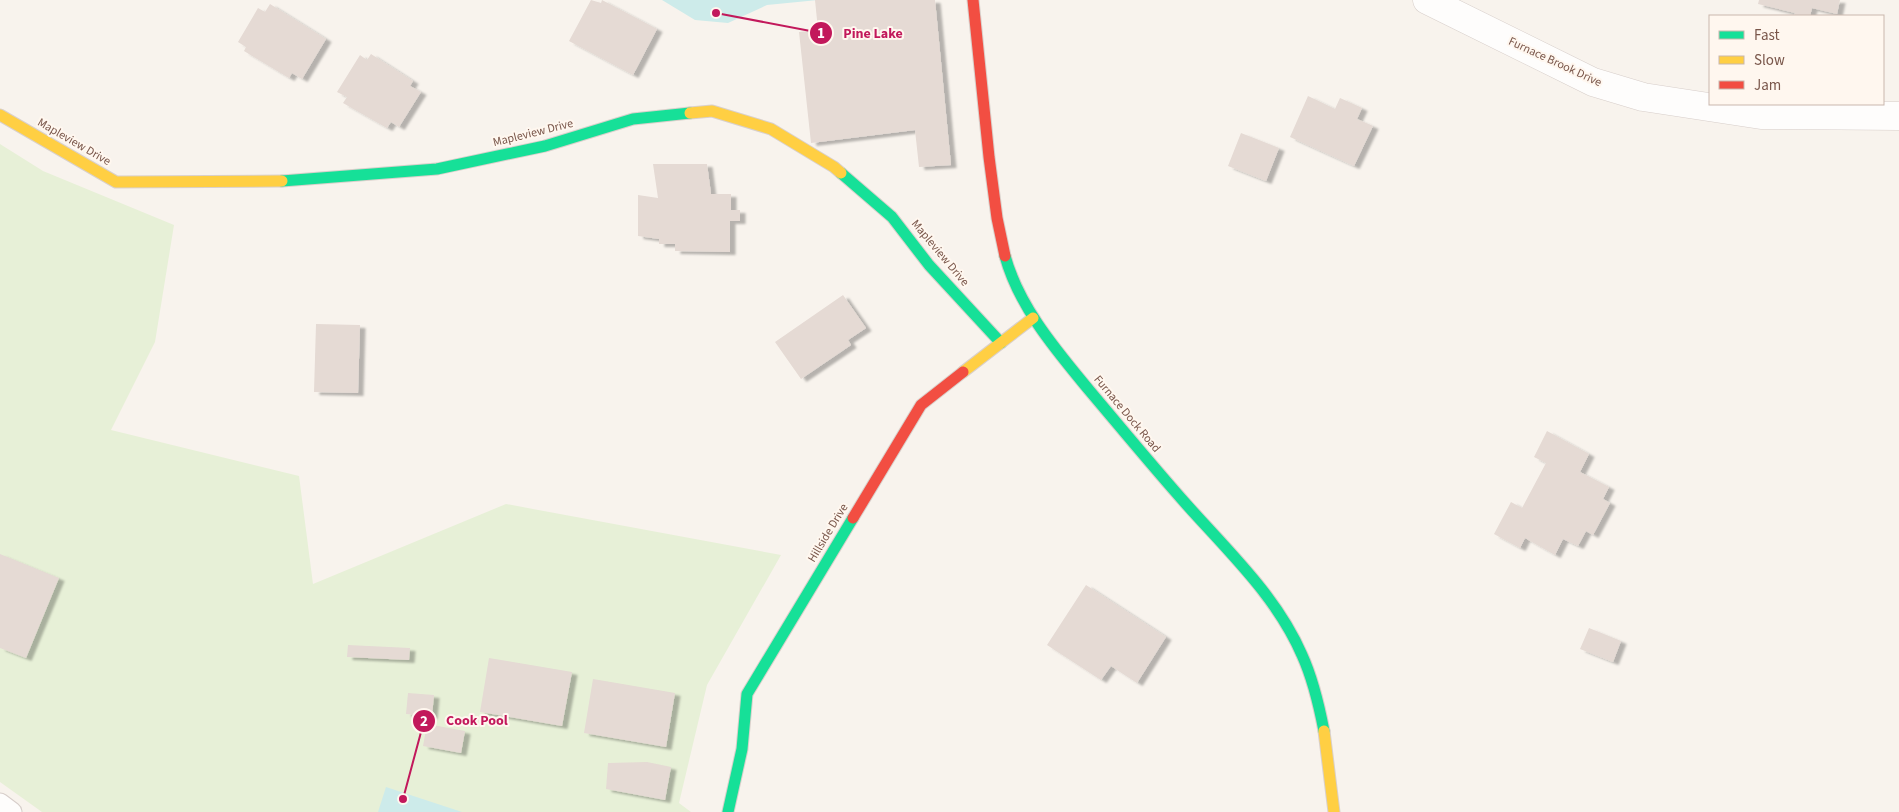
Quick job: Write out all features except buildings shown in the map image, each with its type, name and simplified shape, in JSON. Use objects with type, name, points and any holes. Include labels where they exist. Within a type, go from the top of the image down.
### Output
[{"type":"street","name":"Furnace Dock Road","points":[[973,0],[985,131],[996,209],[1003,245],[1013,280],[1033,318],[1110,415],[1278,610],[1302,652],[1316,687],[1329,756],[1334,812]]},
{"type":"street","name":"Furnace Brook Drive","points":[[1427,0],[1593,82],[1643,97],[1761,115],[1899,116]]},
{"type":"street","name":"Mapleview Drive","points":[[0,115],[116,182],[278,182],[437,169],[545,146],[633,119],[712,111],[772,130],[834,167],[892,217],[929,264],[1000,343]]},
{"type":"street","name":"Hillside Drive","points":[[728,812],[742,749],[748,694],[921,405],[1033,318]]},
{"type":"lane","points":[[0,803],[12,812]]},
{"type":"green space","points":[[0,144],[43,171],[174,225],[155,342],[111,430],[299,476],[313,584],[506,504],[781,555],[707,685],[679,803],[691,812],[42,812],[0,782]]},
{"type":"water","points":[[662,0],[818,0],[767,5],[728,23],[695,20]]},
{"type":"water","points":[[386,787],[462,812],[378,812]]},
{"type":"traffic: fast","points":[[282,181],[437,169],[545,146],[633,119],[690,113]]},
{"type":"traffic: fast","points":[[841,173],[892,217],[929,265],[1001,343]]},
{"type":"traffic: fast","points":[[1005,256],[1019,293],[1052,343],[1162,477],[1266,594],[1292,634],[1306,664],[1324,731]]},
{"type":"traffic: fast","points":[[728,812],[742,749],[747,694],[853,518]]},
{"type":"traffic: slow","points":[[690,113],[712,111],[771,129],[841,173]]},
{"type":"traffic: slow","points":[[0,115],[116,182],[282,181]]},
{"type":"traffic: slow","points":[[963,372],[1033,318]]},
{"type":"traffic: slow","points":[[1324,731],[1334,812]]},
{"type":"traffic: jam","points":[[973,0],[989,157],[997,218],[1005,256]]},
{"type":"traffic: jam","points":[[853,518],[921,405],[963,372]]},
{"type":"place","name":"Pine Lake","points":[[716,13]]},
{"type":"place","name":"Cook Pool","points":[[403,799]]}]
